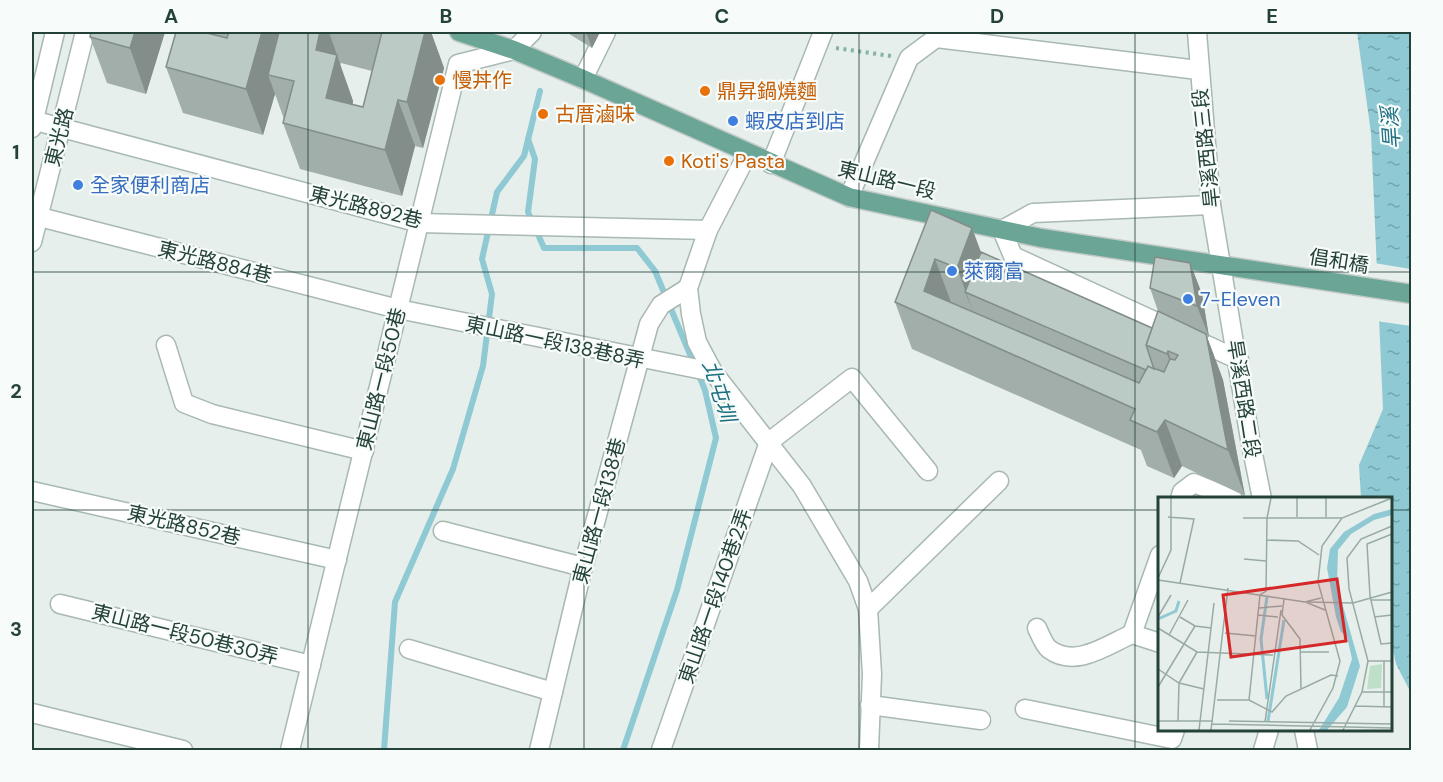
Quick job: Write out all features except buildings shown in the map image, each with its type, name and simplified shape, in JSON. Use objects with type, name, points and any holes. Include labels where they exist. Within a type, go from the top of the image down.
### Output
[{"type":"main road","name":"東山路一段","points":[[459,32],[514,50],[583,79],[849,197],[1002,230],[1259,271]]},
{"type":"main road","name":"倡和橋","points":[[1259,271],[1412,294]]},
{"type":"street","name":"東光路","points":[[32,123],[55,32]]},
{"type":"street","name":"東光路","points":[[32,242],[35,216],[62,128],[85,32]]},
{"type":"street","points":[[514,50],[532,32]]},
{"type":"street","points":[[583,79],[606,32]]},
{"type":"street","name":"旱溪西路三段","points":[[1197,32],[1198,70],[1211,205],[1221,264]]},
{"type":"street","points":[[771,164],[820,38]]},
{"type":"street","points":[[849,197],[909,58],[936,38],[1198,70]]},
{"type":"street","name":"東山路一段50巷","points":[[291,750],[458,64],[514,50]]},
{"type":"street","name":"東光路892巷","points":[[32,123],[62,128],[420,223],[708,230]]},
{"type":"street","points":[[748,153],[708,230],[688,288],[697,342],[712,372],[802,486],[858,581],[868,609],[869,750]]},
{"type":"street","points":[[1211,205],[1033,213],[1002,230],[1013,256],[1239,360]]},
{"type":"street","name":"東光路884巷","points":[[35,216],[398,309]]},
{"type":"street","name":"旱溪西路二段","points":[[1221,264],[1262,497]]},
{"type":"street","name":"東山路一段138巷","points":[[539,750],[583,567],[649,324],[661,305],[688,288]]},
{"type":"street","name":"東山路一段138巷8弄","points":[[398,309],[712,372]]},
{"type":"street","points":[[166,345],[184,404],[212,414],[364,451]]},
{"type":"street","points":[[769,442],[852,378],[928,471]]},
{"type":"street","name":"東山路一段140巷2弄","points":[[661,750],[769,442]]},
{"type":"street","points":[[868,609],[999,481]]},
{"type":"street","points":[[1180,497],[1182,492],[1194,483],[1230,497]]},
{"type":"street","name":"東光路852巷","points":[[32,491],[337,560]]},
{"type":"street","points":[[443,531],[583,567]]},
{"type":"street","points":[[1132,634],[1158,565]]},
{"type":"street","name":"東山路一段50巷30弄","points":[[60,604],[311,665]]},
{"type":"street","points":[[1037,628],[1048,648],[1070,658],[1084,656],[1132,634],[1158,642]]},
{"type":"street","points":[[409,649],[553,692]]},
{"type":"street","points":[[870,705],[981,720]]},
{"type":"street","points":[[1025,709],[1172,739],[1174,731]]},
{"type":"street","points":[[32,712],[183,750]]},
{"type":"street","points":[[1263,750],[1268,731]]},
{"type":"street","points":[[1304,731],[1308,750]]},
{"type":"path","points":[[820,38],[909,58]]},
{"type":"water","name":"旱溪","points":[[1357,32],[1411,32],[1411,693],[1396,664],[1392,645],[1392,497],[1361,497],[1359,465],[1383,409],[1371,133]]},
{"type":"pier","points":[[1374,263],[1411,269],[1411,326],[1376,321]]},
{"type":"waterway","name":"北屯圳","points":[[384,750],[395,602],[453,469],[483,366],[492,294],[482,259],[497,192],[524,156],[540,91]]},
{"type":"waterway","name":"北屯圳","points":[[528,139],[535,159],[528,212],[544,248],[637,248],[655,271],[705,390],[716,438],[677,590],[623,750]]},
{"type":"place","name":"慢丼作","points":[[440,80]]},
{"type":"place","name":"鼎昇鍋燒麵","points":[[705,91]]},
{"type":"place","name":"古厝滷味","points":[[543,114]]},
{"type":"place","name":"蝦皮店到店","points":[[733,121]]},
{"type":"place","name":"Koti's Pasta","points":[[669,161]]},
{"type":"place","name":"全家便利商店","points":[[78,185]]},
{"type":"place","name":"萊爾富","points":[[952,271]]},
{"type":"place","name":"7-Eleven","points":[[1188,299]]}]
